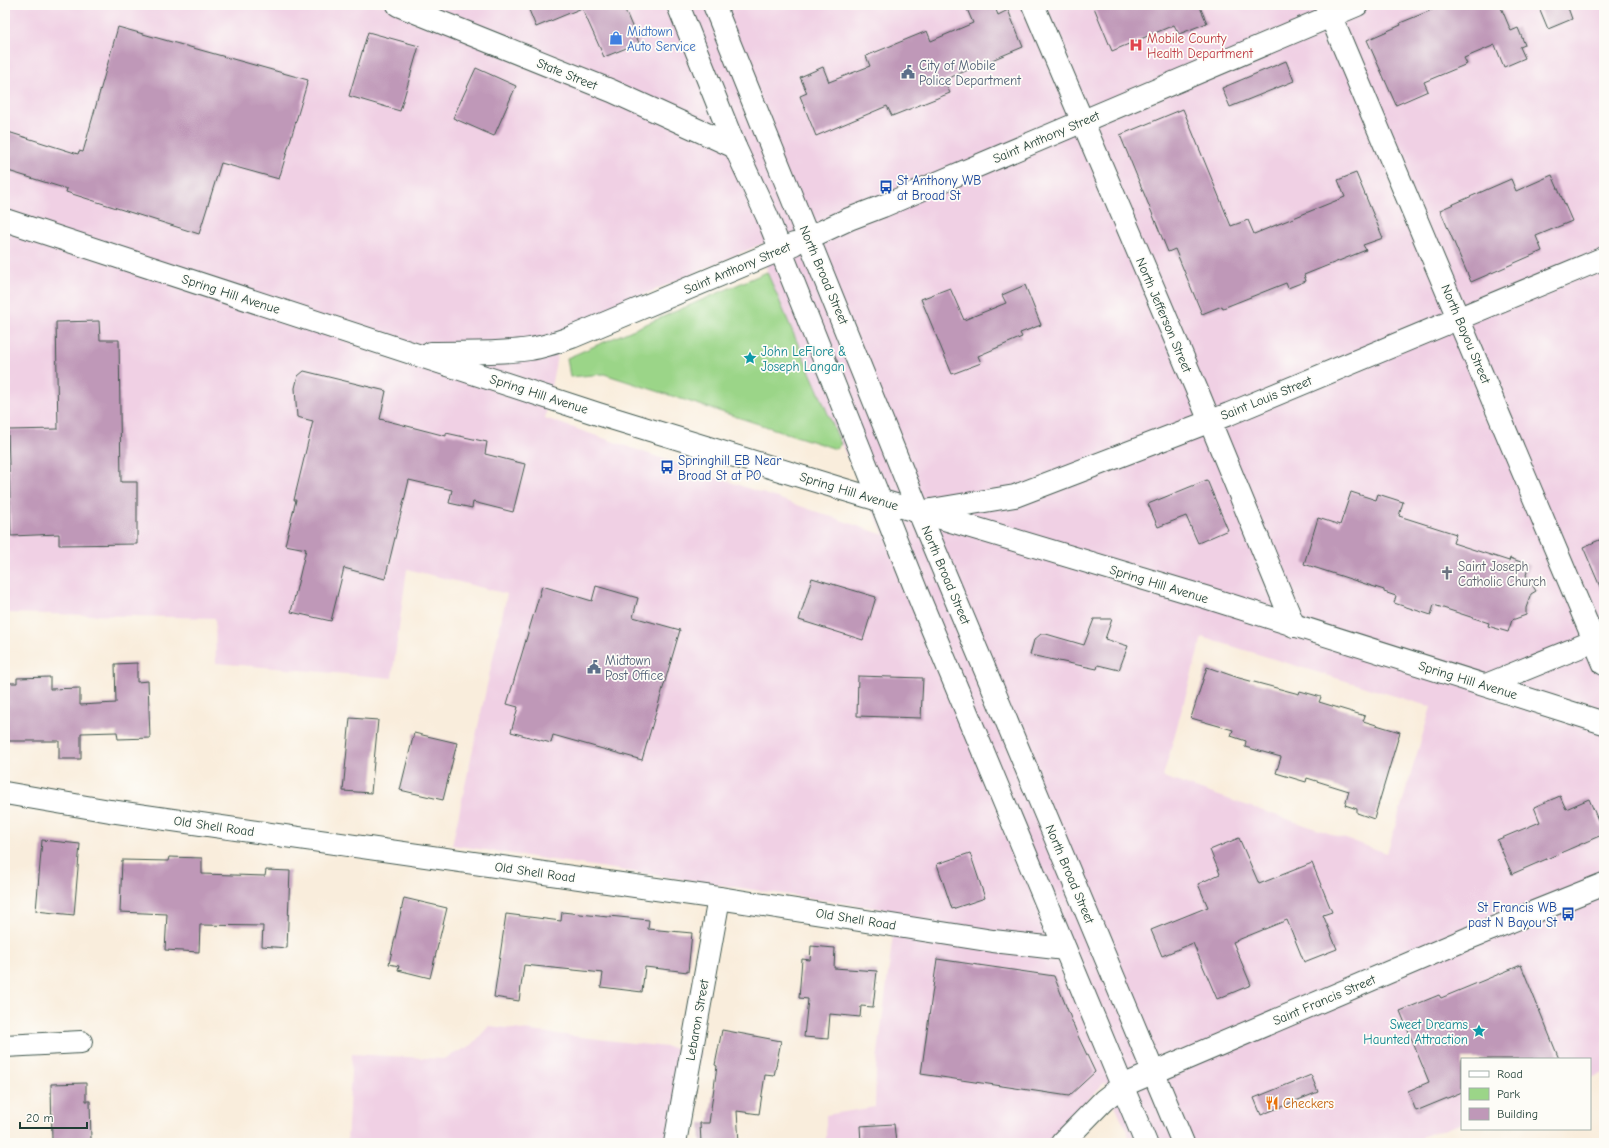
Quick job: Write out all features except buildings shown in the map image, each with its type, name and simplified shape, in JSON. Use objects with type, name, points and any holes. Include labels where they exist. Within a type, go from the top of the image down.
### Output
[{"type":"street","name":"State Street","points":[[398,5],[612,91],[735,147]]},
{"type":"street","points":[[678,5],[735,147],[767,216],[880,500],[1146,1143]]},
{"type":"street","name":"North Broad Street","points":[[714,5],[919,512],[1183,1143]]},
{"type":"street","name":"North Jefferson Street","points":[[1032,5],[1210,421],[1294,626]]},
{"type":"street","name":"Saint Anthony Street","points":[[415,354],[532,349],[572,338],[1082,121],[1328,10],[1357,5]]},
{"type":"street","name":"North Bayou Street","points":[[1328,10],[1459,318],[1599,638],[1604,664]]},
{"type":"street","name":"Spring Hill Avenue","points":[[5,220],[598,414],[1205,597],[1604,723]]},
{"type":"street","name":"Saint Louis Street","points":[[919,512],[1014,496],[1210,421],[1604,258]]},
{"type":"street","points":[[1486,685],[1599,638]]},
{"type":"street","name":"Old Shell Road","points":[[5,793],[110,811],[718,898],[993,940],[1065,949]]},
{"type":"street","name":"Saint Francis Street","points":[[1062,1143],[1104,1100],[1122,1086],[1469,938],[1604,884]]},
{"type":"street","name":"Lebaron Street","points":[[675,1143],[718,898]]},
{"type":"street","points":[[5,1046],[81,1042]]},
{"type":"shaded area","points":[[5,5],[1604,5],[1604,1073],[1591,1078],[1591,1058],[1461,1058],[1461,1123],[1407,1143],[1132,1143],[1105,1082],[1046,1143],[826,1143],[826,1115],[875,1107],[876,1069],[896,911],[452,845],[507,594],[407,569],[392,678],[216,663],[215,618],[5,613]],"holes":[[[764,243],[767,272],[841,444],[884,535],[545,418],[562,330]],[[1202,637],[1431,707],[1387,853],[1163,777]]]},
{"type":"shaded area","points":[[489,1026],[700,1051],[687,1143],[347,1143],[352,1054],[443,1059],[472,1045]]},
{"type":"green space","points":[[767,272],[841,444],[836,449],[604,374],[570,377],[567,358]]},
{"type":"place","name":"Midtown Auto Service","points":[[616,38]]},
{"type":"place","name":"Mobile County Health Department","points":[[1136,45]]},
{"type":"place","name":"City of Mobile Police Department","points":[[908,72]]},
{"type":"place","name":"St Anthony WB at Broad St","points":[[886,187]]},
{"type":"place","name":"John LeFlore & Joseph Langan","points":[[750,358]]},
{"type":"place","name":"Springhill EB Near Broad St at PO","points":[[667,467]]},
{"type":"place","name":"Saint Joseph Catholic Church","points":[[1447,573]]},
{"type":"place","name":"Midtown Post Office","points":[[594,667]]},
{"type":"place","name":"St Francis WB past N Bayou St","points":[[1568,914]]},
{"type":"place","name":"Sweet Dreams Haunted Attraction","points":[[1479,1031]]},
{"type":"place","name":"Checkers","points":[[1272,1103]]}]
